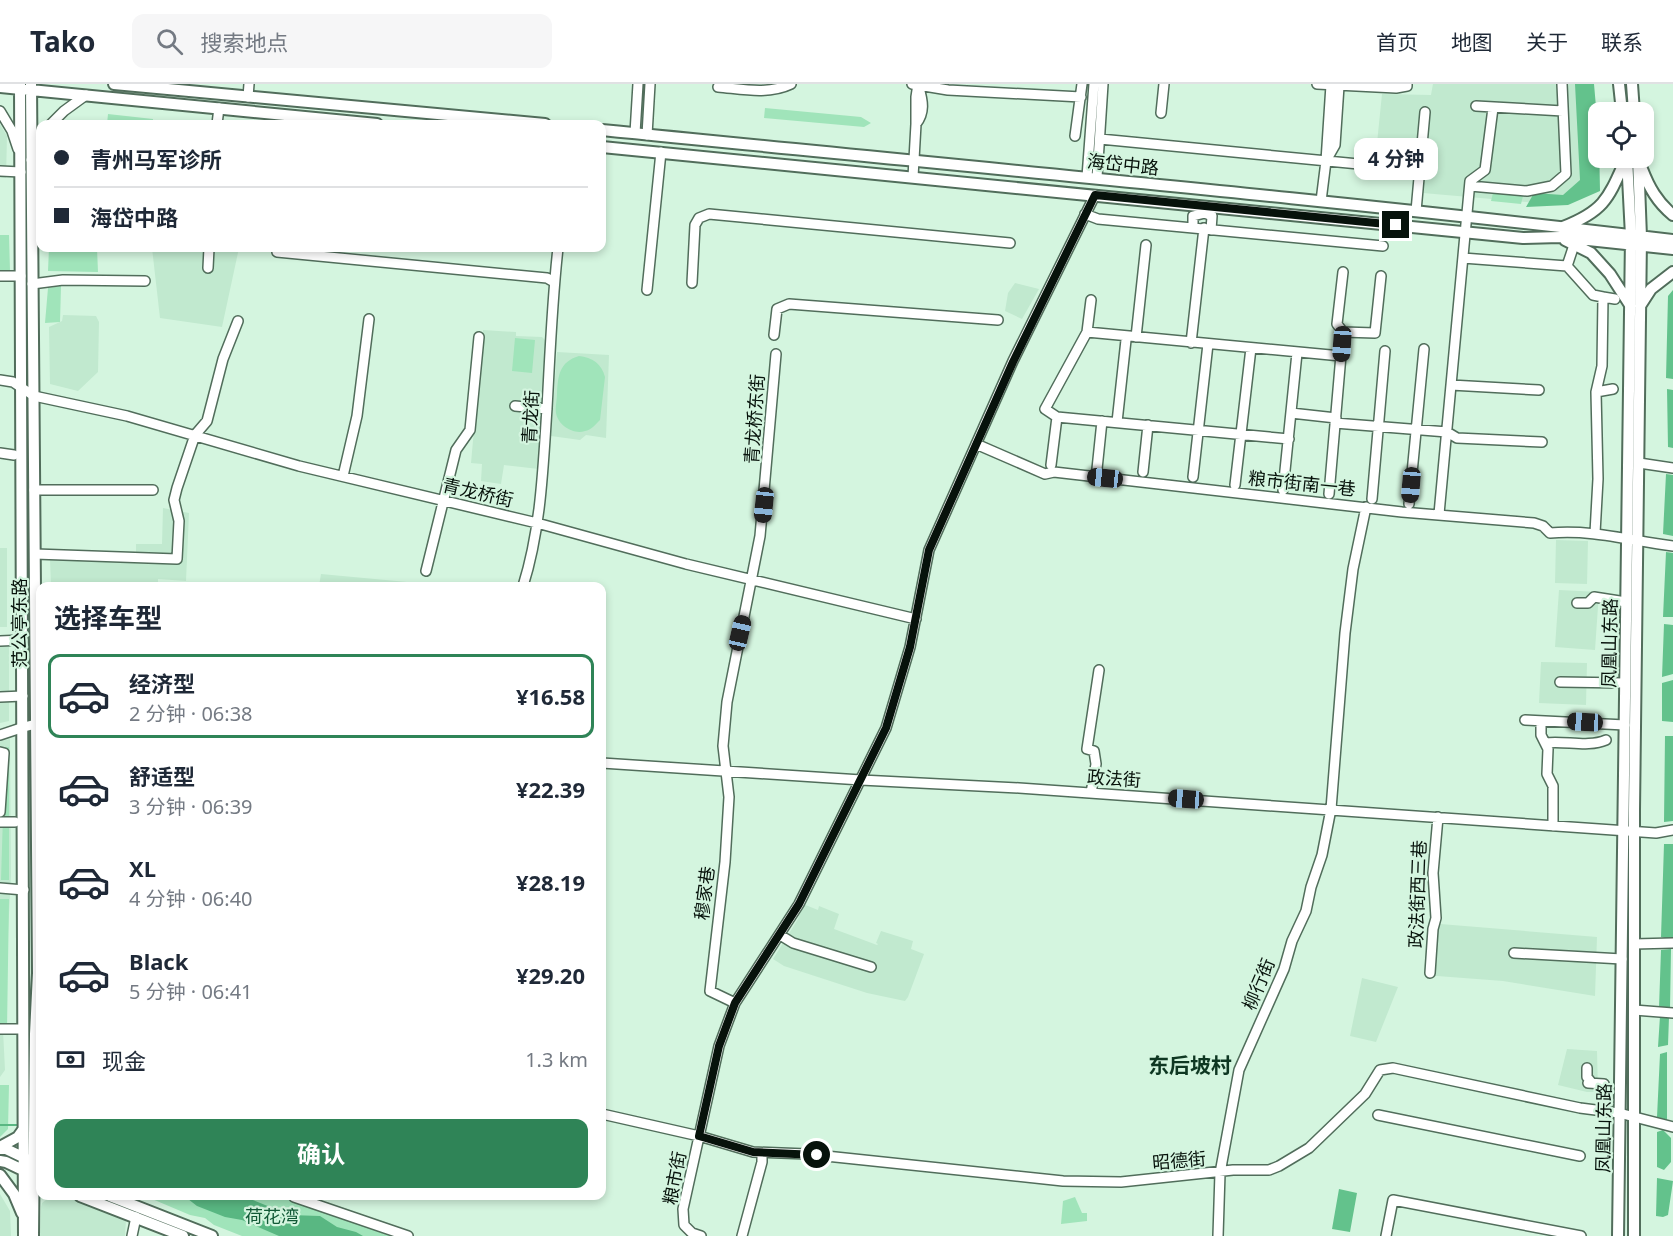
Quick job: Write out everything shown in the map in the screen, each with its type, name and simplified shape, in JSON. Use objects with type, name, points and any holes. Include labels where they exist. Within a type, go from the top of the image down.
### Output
[{"type":"main road","points":[[114,84],[501,120]]},
{"type":"main road","points":[[1619,84],[1621,102]]},
{"type":"main road","points":[[1632,84],[1633,102]]},
{"type":"main road","points":[[0,87],[25,87],[327,120]]},
{"type":"main road","name":"范公亭东路","points":[[25,87],[32,284],[36,611]]},
{"type":"main road","name":"海岱中路","points":[[606,130],[1416,210],[1527,222],[1559,233]]},
{"type":"main road","name":"海岱中路","points":[[606,147],[1095,195],[1206,210],[1524,238],[1559,233],[1636,240]]},
{"type":"main road","name":"范公亭东路","points":[[24,1158],[21,172],[26,160]]},
{"type":"main road","points":[[1622,168],[1613,188],[1598,209],[1559,233],[1591,254],[1635,306],[1651,289],[1673,272]]},
{"type":"main road","name":"凤凰山东路","points":[[1628,168],[1636,240]]},
{"type":"main road","name":"凤凰山东路","points":[[1618,1236],[1622,958],[1629,831],[1638,168]]},
{"type":"main road","points":[[1641,168],[1647,184],[1657,200],[1673,215]]},
{"type":"main road","points":[[1636,240],[1673,240]]},
{"type":"main road","points":[[1636,240],[1673,249]]},
{"type":"main road","name":"凤凰山东路","points":[[1634,1236],[1634,944],[1625,682],[1626,602],[1639,464],[1635,306]]},
{"type":"main road","name":"范公亭东路","points":[[35,1170],[36,1020]]},
{"type":"main road","points":[[0,1148],[18,1137],[23,1130]]},
{"type":"main road","points":[[0,1148],[24,1158],[35,1170],[33,1236]]},
{"type":"main road","points":[[0,1161],[35,1170]]},
{"type":"main road","points":[[24,1236],[24,1222],[35,1170]]},
{"type":"main road","points":[[0,1175],[14,1194],[24,1222]]},
{"type":"main road","points":[[91,1200],[183,1236]]},
{"type":"main road","points":[[120,1200],[212,1236]]},
{"type":"street","points":[[248,97],[249,84]]},
{"type":"street","points":[[635,133],[638,84]]},
{"type":"street","points":[[647,135],[650,84]]},
{"type":"street","points":[[718,87],[766,91],[779,90],[791,84]]},
{"type":"street","points":[[913,177],[916,124],[922,117],[923,109],[916,84],[1011,89],[1081,97]]},
{"type":"street","points":[[1048,95],[1049,84]]},
{"type":"street","points":[[1075,136],[1082,84]]},
{"type":"street","points":[[1092,177],[1094,84]]},
{"type":"street","points":[[1092,177],[1100,139],[1103,84]]},
{"type":"street","points":[[1161,113],[1164,84]]},
{"type":"street","points":[[1317,84],[1396,88],[1407,86],[1407,84]]},
{"type":"street","points":[[1470,186],[1527,191],[1552,186],[1566,174],[1562,84]]},
{"type":"street","points":[[1321,201],[1335,86]]},
{"type":"street","points":[[55,120],[86,95]]},
{"type":"street","points":[[1476,106],[1563,111]]},
{"type":"street","points":[[218,120],[219,108]]},
{"type":"street","points":[[1439,514],[1470,181],[1485,170],[1492,108]]},
{"type":"street","points":[[0,111],[26,160],[36,149]]},
{"type":"street","points":[[1416,210],[1425,112]]},
{"type":"street","points":[[1100,139],[1421,170]]},
{"type":"street","points":[[647,290],[661,152]]},
{"type":"street","points":[[0,171],[21,172]]},
{"type":"street","name":"粮市街","points":[[701,1236],[692,1233],[684,1225],[683,1209],[719,1046],[735,1003],[799,904],[886,728],[916,619],[929,550],[1013,362],[1095,195]]},
{"type":"street","points":[[1191,343],[1207,229],[1212,216],[1206,210],[1193,216],[1193,227]]},
{"type":"street","points":[[692,283],[695,225],[699,218],[709,214],[1010,243]]},
{"type":"street","points":[[1085,214],[1098,219],[1383,246]]},
{"type":"street","points":[[1567,266],[1574,244]]},
{"type":"street","points":[[1117,422],[1146,245]]},
{"type":"street","points":[[208,268],[209,252]]},
{"type":"street","points":[[277,252],[547,278],[554,282]]},
{"type":"street","name":"青龙街","points":[[524,582],[537,523],[544,470],[558,252]]},
{"type":"street","points":[[1463,258],[1567,266],[1593,295],[1615,299]]},
{"type":"street","points":[[1329,494],[1343,332],[1337,324],[1343,272]]},
{"type":"street","points":[[0,276],[21,276]]},
{"type":"street","points":[[1343,332],[1375,333],[1381,276]]},
{"type":"street","points":[[32,284],[63,280],[145,281]]},
{"type":"street","points":[[1595,533],[1598,479],[1596,392],[1602,366],[1603,297]]},
{"type":"street","points":[[1091,300],[1087,332],[1045,409],[1057,417],[1289,439]]},
{"type":"street","points":[[774,335],[777,309],[789,304],[998,320]]},
{"type":"street","points":[[343,476],[357,416],[369,319]]},
{"type":"street","points":[[35,554],[177,559],[179,521],[174,500],[195,435],[207,421],[223,359],[238,321]]},
{"type":"street","points":[[1087,332],[1341,357]]},
{"type":"street","points":[[426,571],[456,450],[470,430],[479,337]]},
{"type":"street","points":[[1193,477],[1208,344]]},
{"type":"street","points":[[1235,485],[1251,348]]},
{"type":"street","points":[[1409,504],[1424,349]]},
{"type":"street","name":"柳行街","points":[[1218,1236],[1220,1173],[1239,1070],[1284,969],[1292,940],[1306,912],[1311,886],[1322,855],[1331,809],[1345,633],[1353,569],[1369,503],[1385,351]]},
{"type":"street","points":[[1283,489],[1297,352]]},
{"type":"street","name":"青龙桥东街","points":[[726,771],[723,746],[728,702],[764,505],[776,354]]},
{"type":"street","points":[[0,380],[13,382],[34,396]]},
{"type":"street","points":[[1451,385],[1539,390]]},
{"type":"street","points":[[1596,392],[1613,389]]},
{"type":"street","name":"青龙桥街","points":[[34,396],[127,416],[343,476],[537,523],[752,580],[916,619]]},
{"type":"street","points":[[515,406],[547,409]]},
{"type":"street","points":[[1291,413],[1377,427],[1447,432],[1457,438],[1542,442]]},
{"type":"street","points":[[1052,465],[1057,417]]},
{"type":"street","points":[[1097,469],[1101,421]]},
{"type":"street","points":[[1143,472],[1148,425]]},
{"type":"street","name":"粮市街南一巷","points":[[976,444],[1045,474],[1054,472],[1369,503],[1439,514],[1534,523],[1543,526],[1550,533],[1572,531],[1595,533],[1632,541],[1673,546]]},
{"type":"street","points":[[0,453],[14,455]]},
{"type":"street","points":[[1639,464],[1673,468]]},
{"type":"street","points":[[34,489],[153,490]]},
{"type":"street","points":[[1577,603],[1588,603],[1593,597],[1626,602]]},
{"type":"street","points":[[0,641],[23,640]]},
{"type":"street","points":[[1091,793],[1095,764],[1094,751],[1087,749],[1099,669]]},
{"type":"street","points":[[1560,682],[1625,682]]},
{"type":"street","points":[[0,697],[23,696]]},
{"type":"street","points":[[1526,720],[1625,724]]},
{"type":"street","points":[[1541,721],[1540,735],[1548,749],[1548,774],[1553,786],[1553,826]]},
{"type":"street","points":[[0,735],[36,724]]},
{"type":"street","points":[[1545,743],[1557,741],[1598,743],[1606,740]]},
{"type":"street","points":[[0,752],[4,753],[0,812]]},
{"type":"street","name":"政法街","points":[[606,763],[1091,793],[1656,833],[1673,830]]},
{"type":"street","name":"穆家巷","points":[[726,771],[729,797],[725,862],[710,991],[735,1003]]},
{"type":"street","name":"政法街西三巷","points":[[1430,973],[1436,918],[1433,873],[1438,818]]},
{"type":"street","points":[[0,822],[15,822]]},
{"type":"street","points":[[0,888],[24,890]]},
{"type":"street","points":[[780,935],[793,944],[871,967]]},
{"type":"street","points":[[1634,944],[1673,943]]},
{"type":"street","points":[[1514,953],[1622,958]]},
{"type":"street","points":[[1634,1010],[1673,1014]]},
{"type":"street","points":[[0,1029],[23,1032]]},
{"type":"street","name":"昭德街","points":[[606,1115],[762,1153],[807,1154],[1063,1181],[1121,1182],[1233,1170],[1269,1170],[1293,1159],[1309,1148],[1365,1094],[1380,1070],[1393,1068],[1580,1108],[1634,1116],[1673,1127]]},
{"type":"street","points":[[1587,1068],[1590,1083],[1604,1084]]},
{"type":"street","points":[[1378,1115],[1580,1156]]},
{"type":"street","points":[[742,1236],[762,1162],[762,1153]]},
{"type":"street","points":[[296,1200],[408,1236]]},
{"type":"street","points":[[1386,1236],[1393,1200],[1581,1236]]},
{"type":"street","points":[[132,1236],[136,1217]]},
{"type":"shaded area","points":[[1433,84],[1582,84],[1588,175],[1568,198],[1537,203],[1423,193],[1426,157],[1376,153],[1382,94],[1431,95]]},
{"type":"shaded area","points":[[1575,84],[1594,84],[1596,102],[1588,102],[1588,168],[1600,168],[1600,191],[1568,205],[1526,207],[1534,193],[1563,195],[1580,180]]},
{"type":"shaded area","points":[[0,124],[7,136],[6,178],[0,178]]},
{"type":"shaded area","points":[[152,252],[238,252],[222,327],[160,318]]},
{"type":"shaded area","points":[[1015,283],[1039,289],[1022,319],[1005,311],[1008,293]]},
{"type":"shaded area","points":[[1673,290],[1673,379],[1666,378],[1668,296]]},
{"type":"shaded area","points":[[63,315],[96,316],[99,322],[98,372],[78,391],[50,384],[49,327],[62,321]]},
{"type":"shaded area","points":[[483,330],[516,332],[516,336],[542,337],[547,342],[539,469],[504,465],[501,484],[481,481],[482,464],[471,463]]},
{"type":"shaded area","points":[[557,352],[609,355],[606,438],[586,435],[580,440],[551,436]]},
{"type":"shaded area","points":[[1667,389],[1673,390],[1673,448],[1668,447]]},
{"type":"shaded area","points":[[1666,474],[1673,475],[1673,536],[1663,534]]},
{"type":"shaded area","points":[[163,508],[189,513],[186,581],[158,579],[158,582],[51,582],[50,559],[136,559],[136,544],[162,544]]},
{"type":"shaded area","points":[[1556,540],[1588,541],[1587,584],[1555,583]]},
{"type":"shaded area","points":[[0,548],[7,548],[7,627],[0,627]]},
{"type":"shaded area","points":[[1666,552],[1673,553],[1673,617],[1663,617]]},
{"type":"shaded area","points":[[321,574],[407,582],[320,582]]},
{"type":"shaded area","points":[[1559,590],[1599,592],[1595,650],[1555,647]]},
{"type":"shaded area","points":[[1664,624],[1673,625],[1673,674],[1662,677]]},
{"type":"shaded area","points":[[9,643],[9,721],[0,723],[0,644]]},
{"type":"shaded area","points":[[1541,662],[1587,663],[1586,705],[1539,703]]},
{"type":"shaded area","points":[[1673,680],[1673,722],[1662,721],[1662,683]]},
{"type":"shaded area","points":[[1665,736],[1673,736],[1673,821],[1664,822]]},
{"type":"shaded area","points":[[10,739],[11,876],[3,1030],[5,1070],[0,1077],[0,741]]},
{"type":"shaded area","points":[[1664,844],[1673,844],[1673,940],[1661,937]]},
{"type":"shaded area","points":[[803,904],[818,910],[819,906],[839,914],[834,929],[877,945],[881,931],[913,941],[911,949],[924,954],[905,1001],[867,993],[784,966],[773,959],[798,919]]},
{"type":"shaded area","points":[[1428,923],[1597,937],[1595,996],[1503,981],[1424,975]]},
{"type":"shaded area","points":[[1671,949],[1670,1009],[1659,1008],[1661,950]]},
{"type":"shaded area","points":[[1362,978],[1398,987],[1376,1042],[1350,1036]]},
{"type":"shaded area","points":[[1660,1016],[1669,1017],[1668,1045],[1658,1047]]},
{"type":"shaded area","points":[[1567,1049],[1597,1051],[1598,1092],[1587,1092],[1558,1085]]},
{"type":"shaded area","points":[[1667,1052],[1667,1120],[1657,1117],[1660,1054]]},
{"type":"shaded area","points":[[1663,1130],[1671,1138],[1671,1162],[1664,1170],[1657,1167],[1657,1132]]},
{"type":"shaded area","points":[[1657,1178],[1673,1181],[1668,1215],[1663,1217],[1656,1216]]},
{"type":"shaded area","points":[[1339,1189],[1357,1193],[1350,1232],[1332,1229]]},
{"type":"shaded area","points":[[0,1194],[10,1211],[11,1236],[0,1236]]},
{"type":"shaded area","points":[[46,1200],[77,1200],[126,1220],[125,1236],[40,1236],[42,1203]]},
{"type":"shaded area","points":[[189,1200],[253,1200],[290,1215],[320,1216],[337,1227],[363,1236],[279,1236],[242,1220],[225,1217],[197,1206]]},
{"type":"green space","points":[[765,108],[861,117],[871,123],[864,127],[764,118]]},
{"type":"green space","points":[[108,114],[153,119],[153,120],[107,120]]},
{"type":"green space","points":[[1493,193],[1523,196],[1521,204],[1491,201]]},
{"type":"green space","points":[[0,235],[9,235],[10,271],[0,271]]},
{"type":"green space","points":[[49,252],[97,252],[98,272],[48,271]]},
{"type":"green space","points":[[61,286],[60,322],[45,323],[48,288]]},
{"type":"green space","points":[[515,338],[535,340],[532,373],[512,371]]},
{"type":"green space","points":[[579,356],[596,362],[602,368],[605,377],[600,420],[589,429],[576,432],[563,425],[556,411],[561,370],[567,362]]},
{"type":"green space","points":[[9,747],[9,880],[1,880],[5,751],[0,751],[0,748]]},
{"type":"green space","points":[[0,899],[9,899],[7,1029],[0,1028]]},
{"type":"green space","points":[[0,1085],[9,1085],[8,1129],[0,1137]]},
{"type":"green space","points":[[1075,1197],[1082,1213],[1087,1213],[1087,1221],[1061,1224],[1063,1201]]},
{"type":"green space","name":"荷花湾","points":[[154,1200],[303,1200],[399,1236],[242,1236],[214,1225],[205,1218],[190,1215]]},
{"type":"waterway","points":[[0,1125],[20,1125]]},
{"type":"district","name":"东后坡村","points":[[1190,1065]]},
{"type":"route","points":[[817,1155],[753,1152],[699,1136],[719,1046],[735,1003],[799,904],[886,728],[910,647],[929,550],[1013,362],[1095,195],[1396,225]]}]
